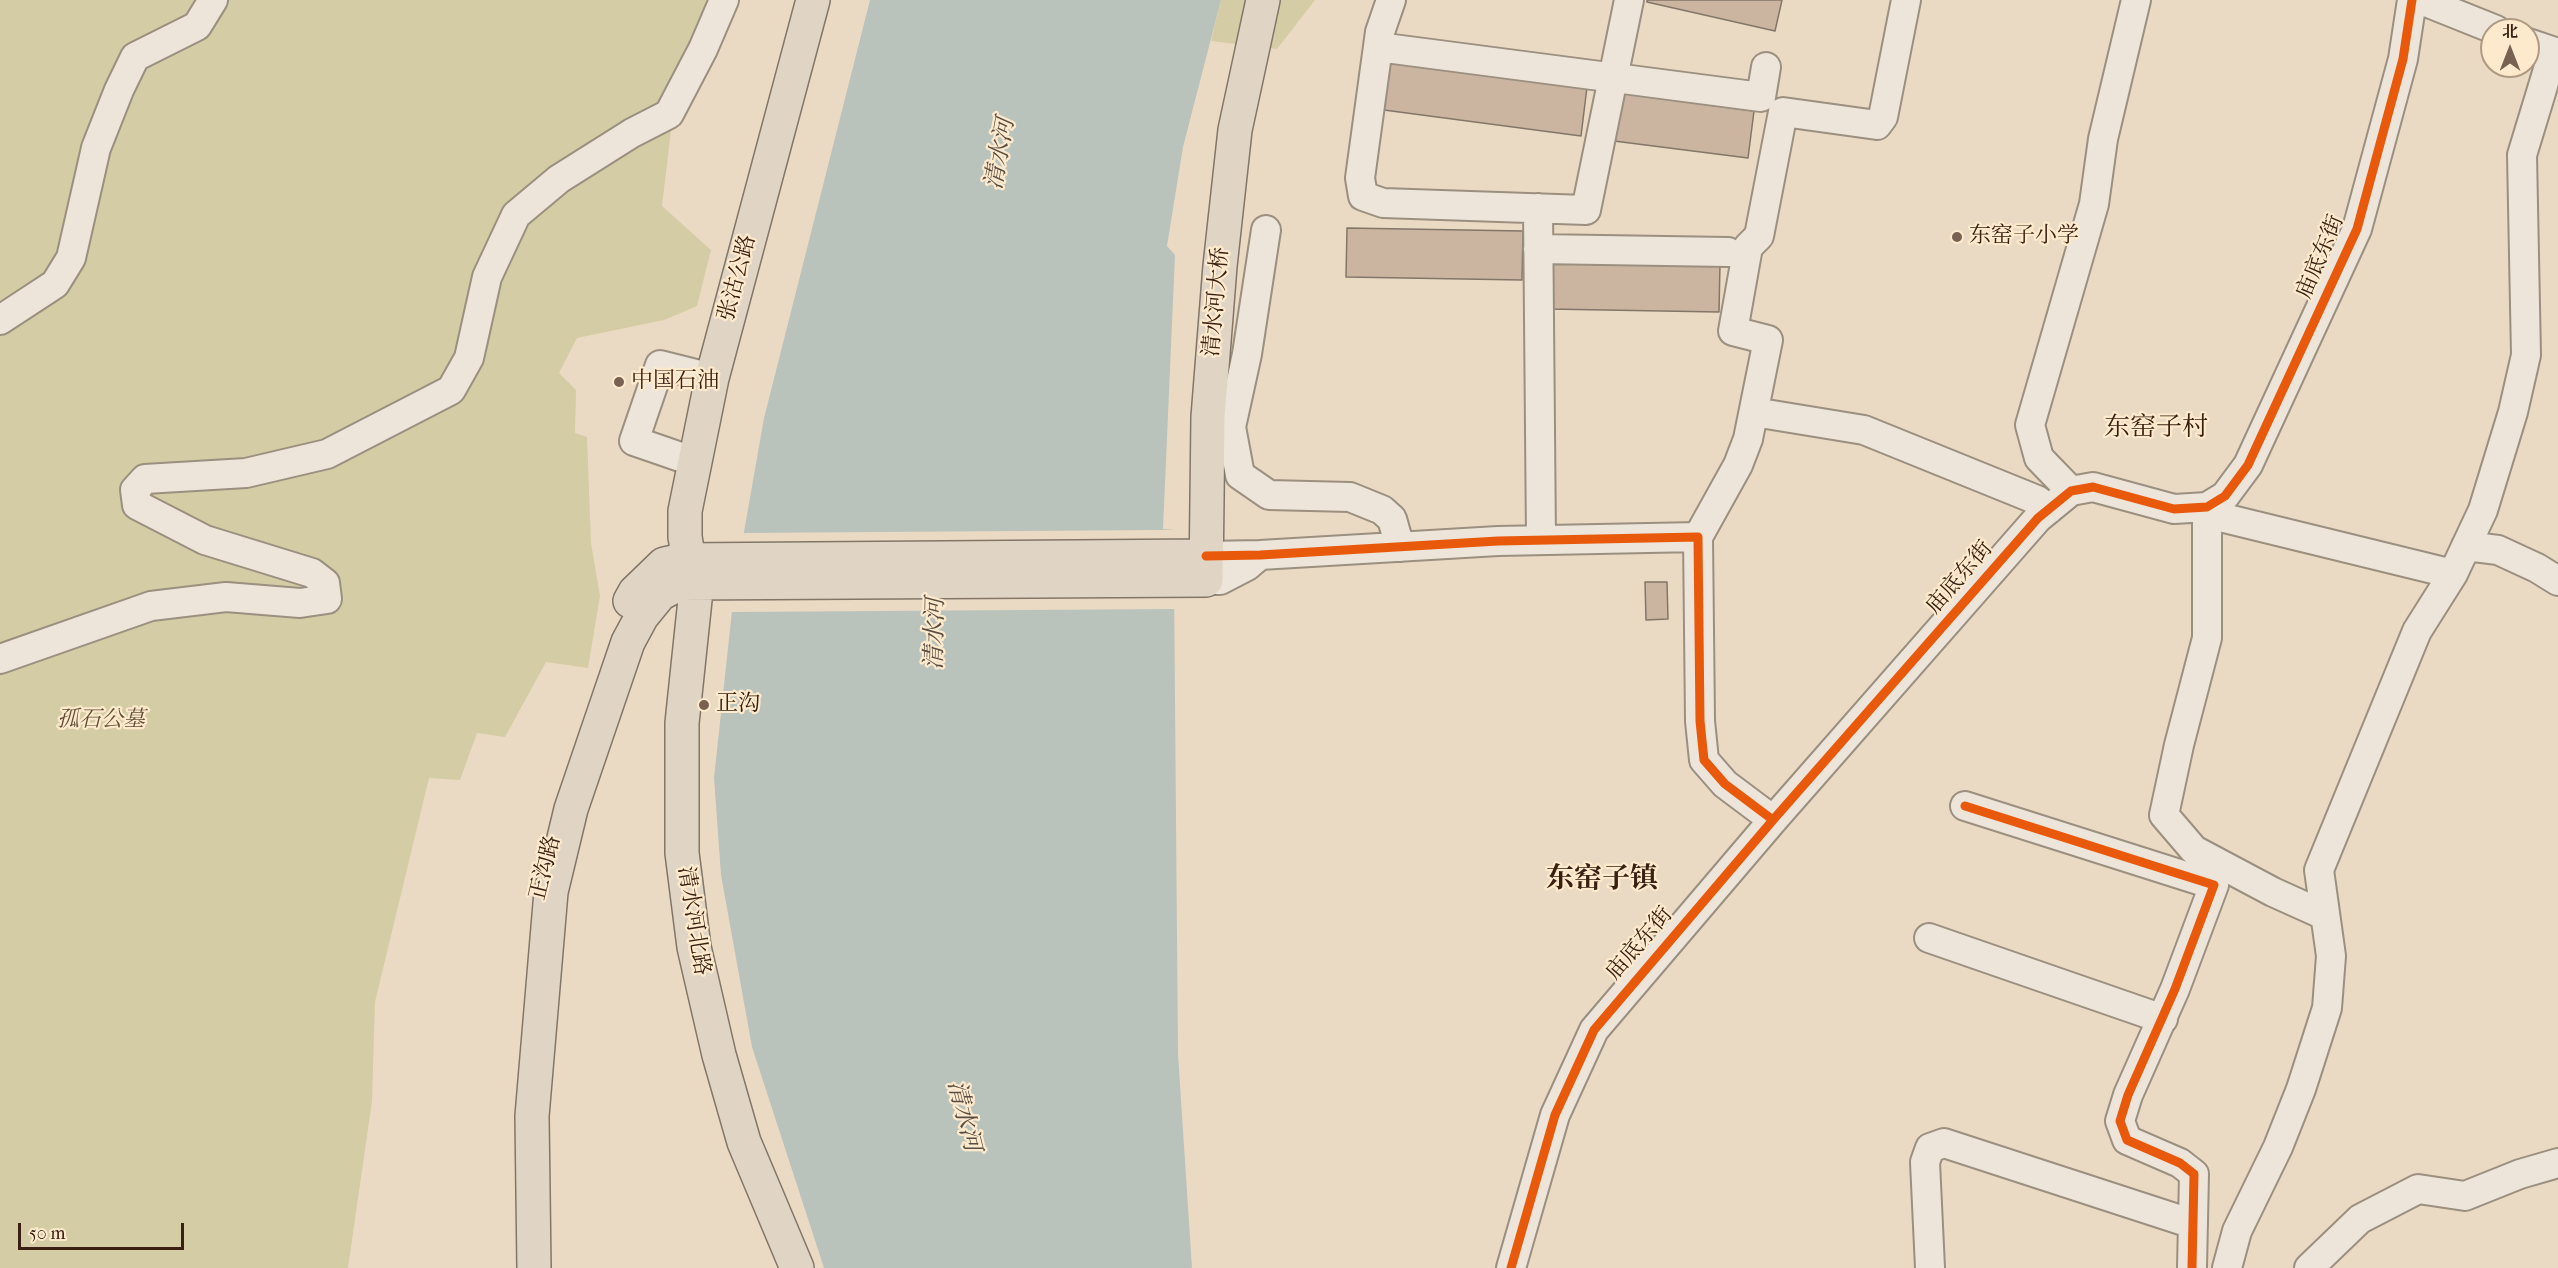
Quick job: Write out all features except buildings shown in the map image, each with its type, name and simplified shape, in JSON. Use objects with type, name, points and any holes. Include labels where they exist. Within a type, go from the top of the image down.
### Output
[{"type":"main road","name":"张沽公路","points":[[690,569],[685,511],[712,378],[813,0]]},
{"type":"main road","name":"清水河大桥","points":[[1193,560],[1234,129],[1263,0]]},
{"type":"main road","name":"正沟路","points":[[518,1268],[517,1117],[529,951],[538,886],[614,636],[635,592],[664,564],[690,569],[735,572],[1193,560]]},
{"type":"main road","name":"正沟路","points":[[534,1268],[532,1116],[551,892],[571,809],[628,642],[642,616],[660,594],[690,569]]},
{"type":"main road","name":"清水河北路","points":[[690,569],[670,661],[666,739],[668,855],[677,950],[704,1058],[732,1148],[781,1268]]},
{"type":"main road","name":"清水河北路","points":[[690,569],[682,723],[682,853],[694,947],[719,1054],[744,1142],[797,1268]]},
{"type":"street","points":[[0,320],[55,284],[71,258],[96,148],[135,57],[197,26],[213,0]]},
{"type":"street","points":[[0,659],[151,606],[226,597],[300,603],[327,599],[325,583],[312,573],[205,540],[137,505],[135,490],[145,479],[246,473],[327,454],[451,390],[469,358],[487,278],[516,215],[559,179],[632,133],[669,114],[703,49],[724,0]]},
{"type":"street","points":[[1391,0],[1380,32],[1360,178],[1363,196],[1383,203],[1586,210],[1629,0]]},
{"type":"street","points":[[1773,820],[1725,784],[1704,760],[1700,721],[1698,537],[1738,465],[1748,440],[1754,412],[1768,340],[1733,331],[1748,247],[1759,236],[1783,112],[1877,125],[1883,117],[1906,0]]},
{"type":"street","points":[[2136,0],[2103,140],[2094,204],[2030,425],[2039,458],[2071,491],[2093,487],[2174,509],[2206,507],[2224,518],[2453,574]]},
{"type":"street","name":"庙底东街","points":[[2206,507],[2225,496],[2248,465],[2357,229],[2403,59],[2412,0]]},
{"type":"street","points":[[2421,0],[2480,24]]},
{"type":"street","points":[[1378,47],[1761,97],[1766,67]]},
{"type":"street","points":[[2227,1268],[2237,1231],[2278,1147],[2297,1099],[2327,1008],[2331,956],[2319,870],[2417,631],[2453,574],[2483,510],[2513,412],[2526,356],[2522,155],[2546,50]]},
{"type":"street","points":[[1538,208],[1541,540]]},
{"type":"street","points":[[1266,230],[1247,354],[1231,427],[1240,475],[1269,495],[1350,497],[1382,510],[1392,519],[1400,547]]},
{"type":"street","points":[[1538,249],[1728,252]]},
{"type":"street","points":[[695,462],[634,441],[660,365],[712,378]]},
{"type":"street","points":[[1754,412],[1864,430],[2037,500],[2049,509]]},
{"type":"street","name":"庙底东街","points":[[1511,1268],[1555,1115],[1594,1030],[1773,820],[2038,518],[2071,491]]},
{"type":"street","points":[[2206,507],[2207,638],[2179,745],[2164,815],[2194,850],[2273,892],[2324,915]]},
{"type":"street","points":[[1193,560],[1220,580],[1247,566],[1260,555],[1541,540],[1698,537]]},
{"type":"street","points":[[2466,546],[2498,550],[2537,568],[2558,581]]},
{"type":"street","points":[[1965,806],[2214,885],[2163,1019],[2128,1095],[2120,1121],[2127,1140],[2180,1163],[2194,1174],[2192,1268]]},
{"type":"street","points":[[1929,938],[2163,1019]]},
{"type":"street","points":[[1930,1268],[1925,1162],[1930,1148],[1944,1143],[2193,1224]]},
{"type":"street","points":[[2309,1268],[2360,1219],[2418,1189],[2465,1196],[2520,1174],[2558,1163]]},
{"type":"green space","name":"孤石公墓","points":[[0,0],[710,0],[677,80],[662,206],[711,250],[697,306],[664,320],[577,338],[559,373],[576,390],[575,433],[587,437],[591,543],[600,596],[588,668],[546,662],[505,737],[477,733],[460,780],[429,778],[375,1002],[372,1101],[348,1268],[0,1268]]},
{"type":"green space","points":[[1221,0],[1315,0],[1277,49],[1211,41]]},
{"type":"water","name":"清水河","points":[[870,0],[1221,0],[1183,147],[1167,246],[1175,255],[1163,529],[1176,530],[1174,580],[1178,1054],[1192,1268],[824,1268],[752,1047],[721,875],[714,778],[735,583],[764,418]]},
{"type":"pier","points":[[1176,530],[1175,609],[729,612],[741,533]]},
{"type":"cycle path","points":[[1511,1268],[1555,1115],[1594,1030],[1773,820],[2038,518],[2071,491],[2093,487],[2174,509],[2207,507],[2225,496],[2248,465],[2357,229],[2403,59],[2412,0]]},
{"type":"cycle path","points":[[1206,556],[1498,541],[1698,537],[1700,721],[1704,760],[1725,784],[1773,820]]},
{"type":"cycle path","points":[[1965,806],[2214,885],[2175,989],[2128,1095],[2120,1121],[2127,1140],[2180,1163],[2194,1174],[2192,1268]]},
{"type":"place","name":"东窑子小学","points":[[1957,237]]},
{"type":"place","name":"中国石油","points":[[619,382]]},
{"type":"place","name":"正沟","points":[[704,705]]},
{"type":"district","name":"东窑子村","points":[[2156,429]]},
{"type":"district","name":"东窑子镇","points":[[1602,880]]}]
